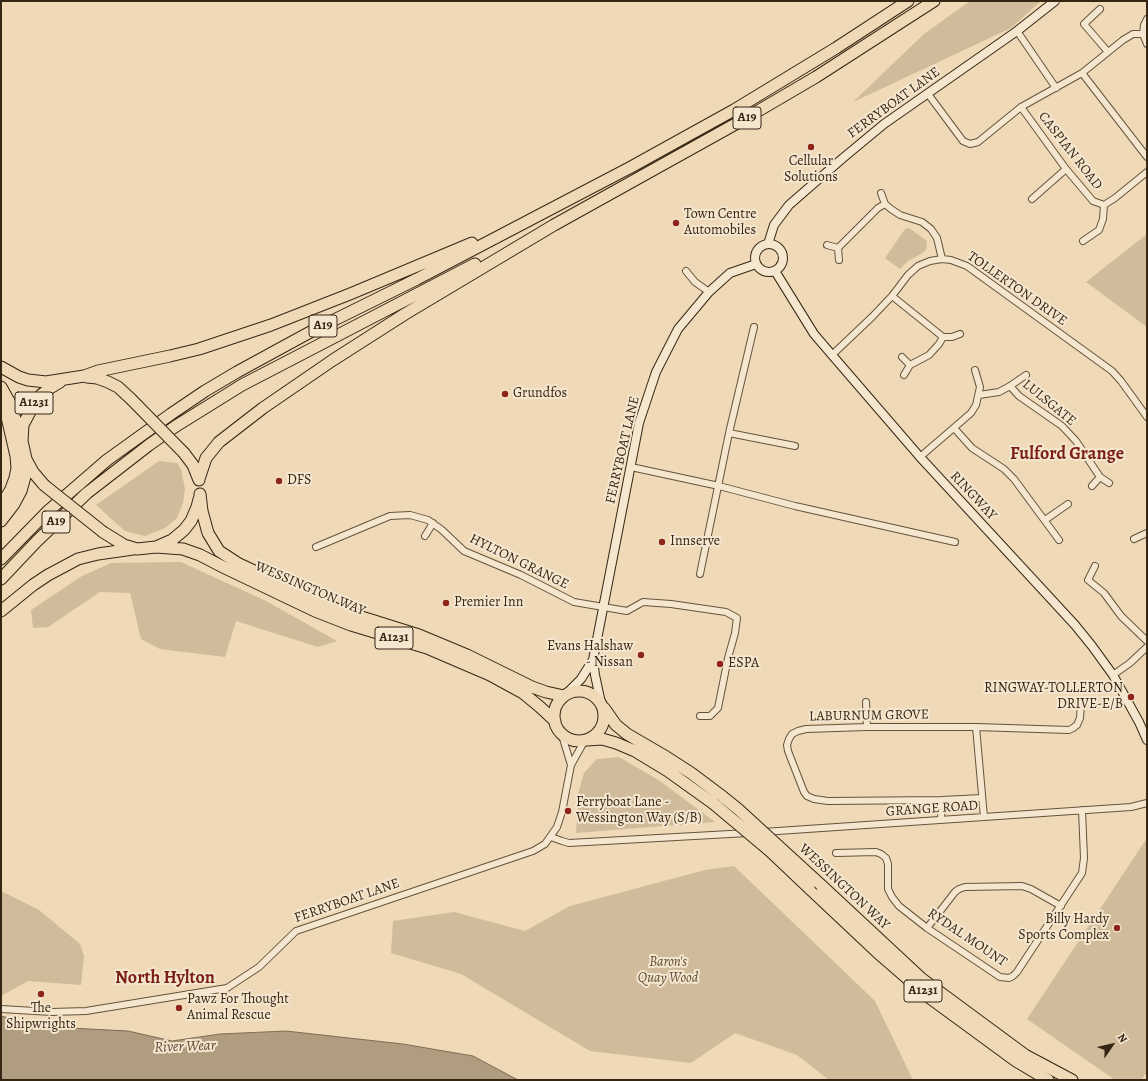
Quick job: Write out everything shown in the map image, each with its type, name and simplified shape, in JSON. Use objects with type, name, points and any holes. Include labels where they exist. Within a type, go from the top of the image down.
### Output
[{"type":"highway","name":"A19","points":[[1,559],[48,512],[107,460],[205,391],[314,330],[631,168],[734,110],[836,48],[908,1]]},
{"type":"highway","name":"A19","points":[[1,579],[37,541],[87,493],[149,445],[207,405],[319,344],[554,225],[741,121],[816,77],[934,1]]},
{"type":"highway","name":"A19","points":[[84,376],[98,371],[191,351],[271,325],[350,294],[550,210]]},
{"type":"highway","name":"A1231","points":[[199,479],[206,458],[219,442],[263,408],[333,360],[412,310],[554,225]]},
{"type":"highway","name":"A1231","points":[[1,367],[14,375],[28,380],[46,382],[84,376],[97,378],[118,387],[184,453],[193,465],[199,479],[200,494],[197,507],[191,521],[184,530],[172,540],[156,547],[138,549],[124,545],[103,532],[44,485],[33,472],[26,459]]},
{"type":"highway","name":"A1231","points":[[22,441],[23,425],[34,404],[41,395],[66,379]]},
{"type":"highway","name":"A1231","points":[[1,387],[10,403],[26,459],[26,472],[21,491],[14,504],[1,521]]},
{"type":"highway","name":"A1231","points":[[1,403],[7,417],[16,456],[17,468],[11,489],[1,506]]},
{"type":"highway","name":"WESSINGTON WAY","points":[[200,494],[202,511],[208,533],[219,551],[239,564],[336,609],[419,635],[532,687],[546,692],[565,695],[574,691],[587,692],[596,697],[616,725],[627,734],[663,754],[691,773],[809,888],[877,952],[930,998],[1016,1061],[1048,1080]]},
{"type":"highway","name":"WESSINGTON WAY","points":[[156,547],[183,549],[200,554],[239,575],[315,611],[351,625],[427,648],[490,675],[523,693],[555,721],[561,732],[567,738],[577,741],[602,740],[616,743],[635,751],[718,800],[738,808],[922,979],[1025,1055],[1072,1080]]},
{"type":"highway","points":[[1,611],[48,575],[78,560],[98,554],[138,549]]},
{"type":"highway","points":[[555,721],[555,710],[559,701],[565,695]]},
{"type":"highway","points":[[586,740],[598,732],[603,726],[605,717],[602,706]]},
{"type":"street","name":"FERRYBOAT LANE","points":[[768,244],[774,225],[789,205],[858,145],[884,124],[1017,31],[1055,1]]},
{"type":"street","points":[[1100,9],[1084,24],[1108,52]]},
{"type":"street","points":[[1147,19],[1142,34],[1147,44]]},
{"type":"street","points":[[1017,31],[1056,88]]},
{"type":"street","points":[[928,94],[963,141],[970,144],[978,142],[1021,107],[1082,73],[1133,34],[1142,34]]},
{"type":"street","points":[[1082,73],[1147,157]]},
{"type":"street","name":"CASPIAN ROAD","points":[[1021,107],[1066,168],[1093,201],[1104,205]]},
{"type":"street","points":[[1032,200],[1066,168]]},
{"type":"street","name":"CASPIAN ROAD","points":[[1104,205],[1147,172]]},
{"type":"street","points":[[881,193],[885,204],[891,209],[900,215],[922,222],[931,229],[937,238],[942,259]]},
{"type":"street","points":[[838,260],[838,248],[878,208],[885,204]]},
{"type":"street","name":"CASPIAN ROAD","points":[[1084,241],[1099,230],[1103,219],[1104,205]]},
{"type":"street","points":[[768,244],[776,246],[782,254],[782,264],[775,271],[762,271],[756,264],[755,254],[761,246],[768,244]]},
{"type":"street","points":[[827,245],[838,248]]},
{"type":"street","name":"TOLLERTON DRIVE","points":[[832,355],[872,318],[892,296],[908,275],[918,266],[930,261],[942,259],[951,260],[967,266],[1112,371],[1147,415]]},
{"type":"street","name":"FERRYBOAT LANE","points":[[602,706],[593,660],[639,424],[656,372],[678,330],[709,292],[730,273],[756,264]]},
{"type":"street","points":[[686,271],[695,282],[709,292]]},
{"type":"street","name":"RINGWAY","points":[[775,271],[814,334],[920,458],[1075,625],[1113,675],[1140,722],[1147,740]]},
{"type":"street","points":[[892,296],[943,337],[952,337],[960,334]]},
{"type":"street","points":[[700,574],[729,433],[754,326]]},
{"type":"street","points":[[904,375],[910,365],[929,355],[943,337]]},
{"type":"street","points":[[902,357],[910,365]]},
{"type":"street","points":[[920,458],[971,413],[976,405],[980,387],[975,370]]},
{"type":"street","name":"LULSGATE","points":[[979,395],[999,392],[1026,375]]},
{"type":"street","name":"LULSGATE","points":[[1010,386],[1019,396],[1062,426],[1076,440],[1100,477],[1109,483]]},
{"type":"street","points":[[954,428],[972,448],[1004,469],[1014,479],[1059,540]]},
{"type":"street","points":[[729,433],[795,446]]},
{"type":"street","points":[[631,467],[719,486],[795,506],[955,542]]},
{"type":"street","points":[[1092,486],[1100,477]]},
{"type":"street","points":[[1045,520],[1068,504]]},
{"type":"street","name":"HYLTON GRANGE","points":[[316,547],[390,516],[410,515],[428,520],[442,530],[464,551],[521,575],[574,602],[627,611],[643,602],[671,604],[726,612],[737,618],[718,708],[710,716],[700,716]]},
{"type":"street","points":[[425,536],[433,524]]},
{"type":"street","points":[[1134,539],[1147,533]]},
{"type":"street","points":[[1095,566],[1088,580],[1104,593],[1120,616],[1147,641]]},
{"type":"street","points":[[1113,675],[1130,663],[1147,647]]},
{"type":"street","name":"FERRYBOAT LANE","points":[[565,695],[582,679],[593,660]]},
{"type":"street","points":[[866,702],[867,727]]},
{"type":"street","name":"LABURNUM GROVE","points":[[982,798],[942,800],[828,801],[814,799],[807,796],[804,792],[787,745],[792,734],[806,729],[867,727],[976,727],[1069,730],[1078,725],[1081,703]]},
{"type":"street","points":[[976,727],[984,817]]},
{"type":"street","name":"FERRYBOAT LANE","points":[[561,732],[571,765]]},
{"type":"street","name":"FERRYBOAT LANE","points":[[1,1009],[52,1012],[86,1011],[228,988],[259,967],[296,931],[533,851],[545,844],[557,826],[562,812],[571,765],[586,740]]},
{"type":"street","points":[[941,820],[942,800]]},
{"type":"street","name":"GRANGE ROAD","points":[[551,837],[569,842],[718,835],[1131,807],[1147,802]]},
{"type":"street","name":"RYDAL MOUNT","points":[[836,853],[876,852],[881,854],[886,858],[888,864],[888,890],[899,906],[927,928],[1000,976],[1008,978],[1017,972],[1079,879],[1084,866],[1082,810]]},
{"type":"street","points":[[927,928],[955,892],[965,887],[1022,886],[1031,889],[1061,906]]},
{"type":"green space","points":[[970,1],[1041,1],[1011,28],[853,102],[924,34]]},
{"type":"green space","points":[[909,228],[927,241],[926,250],[908,261],[900,269],[885,258],[905,229]]},
{"type":"green space","points":[[1147,234],[1147,327],[1086,282]]},
{"type":"green space","points":[[159,461],[177,463],[181,469],[185,489],[183,503],[177,518],[165,528],[145,536],[125,531],[96,505]]},
{"type":"green space","points":[[181,562],[266,601],[337,641],[318,647],[236,621],[225,657],[160,649],[141,639],[130,593],[100,592],[48,627],[33,628],[31,610],[82,576],[111,563]]},
{"type":"green space","points":[[619,757],[660,781],[715,822],[576,833],[579,791],[584,773],[597,759]]},
{"type":"green space","name":"Billy Hardy Sports Complex","points":[[1147,838],[1147,1072],[1141,1080],[1115,1080],[1027,1019]]},
{"type":"green space","name":"Baron's Quay Wood","points":[[734,866],[875,1001],[913,1080],[829,1080],[797,1055],[735,1033],[691,1063],[590,1051],[461,974],[391,953],[393,921],[454,912],[525,931],[570,906],[705,870]]},
{"type":"green space","points":[[1,891],[39,910],[80,944],[84,956],[81,985],[28,981],[1,996]]},
{"type":"water","name":"River Wear","points":[[1,1016],[48,1028],[128,1031],[172,1041],[220,1034],[286,1031],[403,1044],[473,1056],[518,1080],[1,1079]]},
{"type":"place","name":"Cellular Solutions","points":[[811,147]]},
{"type":"place","name":"Town Centre Automobiles","points":[[676,223]]},
{"type":"place","name":"Grundfos","points":[[505,394]]},
{"type":"place","name":"DFS","points":[[279,481]]},
{"type":"place","name":"Innserve","points":[[662,542]]},
{"type":"place","name":"Premier Inn","points":[[446,603]]},
{"type":"place","name":"Evans Halshaw - Nissan","points":[[641,655]]},
{"type":"place","name":"ESPA","points":[[720,664]]},
{"type":"place","name":"RINGWAY-TOLLERTON DRIVE-E/B","points":[[1131,697]]},
{"type":"place","name":"Ferryboat Lane - Wessington Way (S/B)","points":[[568,811]]},
{"type":"place","name":"Billy Hardy Sports Complex","points":[[1117,928]]},
{"type":"place","name":"The Shipwrights","points":[[41,994]]},
{"type":"place","name":"Pawz For Thought Animal Rescue","points":[[179,1008]]},
{"type":"district","name":"Fulford Grange","points":[[1067,455]]},
{"type":"district","name":"North Hylton","points":[[165,979]]}]
